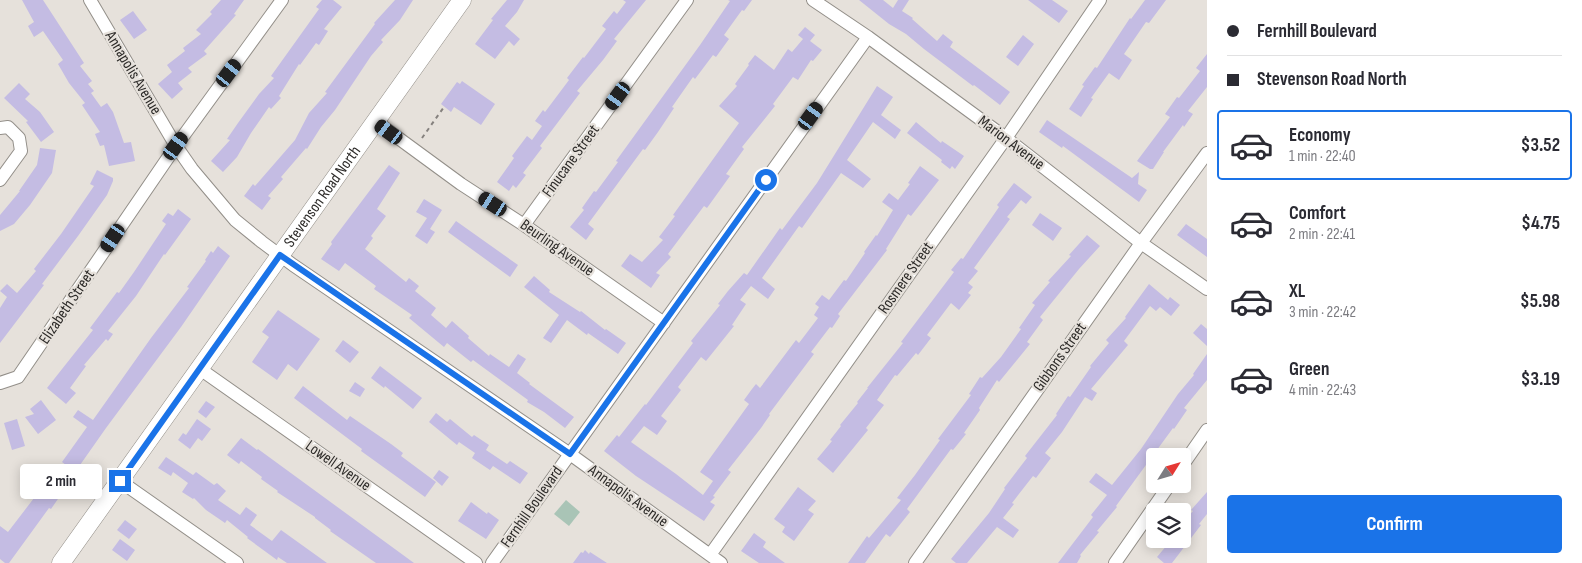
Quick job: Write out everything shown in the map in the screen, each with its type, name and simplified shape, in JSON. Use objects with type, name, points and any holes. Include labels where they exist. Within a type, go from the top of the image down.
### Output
[{"type":"main road","name":"Stevenson Road North","points":[[61,563],[462,0]]},
{"type":"street","name":"Elizabeth Street","points":[[0,383],[18,377],[176,146],[282,0]]},
{"type":"street","name":"Finucane Street","points":[[524,225],[687,0]]},
{"type":"street","name":"Marion Avenue","points":[[813,0],[868,37],[1006,138],[1141,243],[1207,289]]},
{"type":"street","name":"Rosmere Street","points":[[710,555],[1006,138],[1100,0]]},
{"type":"street","name":"Annapolis Avenue","points":[[95,3],[176,146],[192,169],[235,220],[280,255],[570,454],[721,563]]},
{"type":"street","name":"Fernhill Boulevard","points":[[492,563],[868,37]]},
{"type":"street","name":"Beurling Avenue","points":[[375,122],[461,184],[524,225],[664,323]]},
{"type":"street","points":[[0,128],[8,127],[19,138],[21,151],[0,180]]},
{"type":"street","name":"Gibbons Street","points":[[915,563],[1141,243],[1207,153]]},
{"type":"street","name":"Lowell Avenue","points":[[200,369],[476,563]]},
{"type":"street","points":[[1191,453],[1207,430]]},
{"type":"street","points":[[120,481],[237,563]]},
{"type":"street","points":[[1115,563],[1164,493]]},
{"type":"path","points":[[422,138],[444,107]]},
{"type":"green space","points":[[566,500],[580,512],[569,526],[554,514]]},
{"type":"building","points":[[22,0],[43,0],[84,63],[80,66],[92,81],[88,84],[94,91],[91,93],[101,107],[107,103],[113,112],[124,143],[131,142],[135,161],[109,166],[104,145],[100,146],[95,134],[100,132],[82,105],[85,103],[69,83],[58,64],[63,60],[43,31],[34,37],[28,26],[34,22]]},
{"type":"building","points":[[221,0],[244,0],[234,14],[236,15],[204,51],[207,54],[188,68],[192,72],[178,83],[183,89],[172,99],[158,84],[172,72],[167,65],[185,51],[183,48],[201,34],[196,30],[212,14],[210,12]]},
{"type":"building","points":[[322,0],[333,0],[342,7],[324,29],[328,31],[319,45],[316,43],[299,64],[279,96],[281,98],[271,109],[269,107],[237,157],[223,172],[211,161],[230,140],[227,139],[238,123],[259,94],[274,78],[271,76],[319,9],[316,7]]},
{"type":"building","points":[[395,0],[413,0],[400,20],[381,40],[383,42],[371,56],[307,149],[281,177],[283,179],[268,196],[271,198],[262,210],[244,196],[295,140],[309,113],[327,93],[325,92],[374,23]]},
{"type":"building","points":[[507,0],[524,0],[505,26],[520,39],[514,46],[509,41],[495,59],[475,44],[493,20],[491,19]]},
{"type":"building","points":[[623,0],[646,0],[614,39],[617,41],[603,60],[577,91],[580,93],[540,146],[542,148],[523,173],[526,175],[516,188],[513,185],[509,191],[497,182],[514,158],[512,156],[527,136],[532,140],[542,126],[535,121],[543,110],[545,112],[569,80],[567,78],[606,29],[602,26],[614,11],[617,14],[626,2]]},
{"type":"building","points":[[728,0],[752,0],[744,11],[742,10],[724,35],[729,39],[716,57],[713,55],[695,79],[693,77],[672,107],[674,108],[658,132],[645,150],[643,149],[588,224],[594,229],[586,240],[570,227],[584,210],[582,208],[618,162],[616,161],[700,45],[730,1]]},
{"type":"building","points":[[859,0],[883,0],[893,8],[898,0],[909,0],[902,11],[913,18],[937,41],[943,34],[953,42],[950,47],[1010,92],[1000,105]]},
{"type":"building","points":[[1028,0],[1052,0],[1068,11],[1059,23]]},
{"type":"building","points":[[1145,0],[1166,0],[1149,23],[1146,22],[1124,54],[1132,60],[1119,80],[1109,73],[1091,98],[1093,99],[1081,117],[1069,109],[1084,86],[1082,85],[1095,67],[1097,68],[1130,18]]},
{"type":"building","points":[[133,11],[147,30],[134,39],[120,20]]},
{"type":"building","points":[[805,27],[815,35],[810,41],[822,50],[813,61],[811,60],[798,80],[793,77],[773,104],[775,106],[742,147],[744,149],[726,174],[730,176],[707,208],[704,206],[668,254],[671,257],[656,273],[660,275],[651,288],[621,266],[630,254],[642,262],[663,240],[659,237],[675,216],[673,215],[739,123],[719,106],[737,86],[735,84],[748,64],[755,55],[774,70],[788,49],[792,52],[803,39],[798,35]]},
{"type":"building","points":[[1023,35],[1034,44],[1018,66],[1006,57]]},
{"type":"building","points":[[1207,54],[1207,87],[1188,111],[1193,114],[1184,127],[1183,125],[1153,169],[1150,169],[1137,161],[1170,117],[1165,114],[1200,71],[1196,68]]},
{"type":"building","points":[[462,81],[495,104],[481,125],[454,107],[451,112],[441,104],[457,82],[460,84]]},
{"type":"building","points":[[19,83],[30,94],[25,99],[40,112],[54,132],[41,142],[26,122],[28,121],[4,98]]},
{"type":"building","points":[[877,86],[893,97],[881,115],[901,130],[895,139],[873,122],[847,160],[871,179],[863,188],[841,173],[802,228],[799,226],[762,278],[775,289],[768,299],[751,286],[740,300],[746,304],[732,325],[734,326],[706,361],[701,357],[678,387],[681,390],[661,416],[667,421],[657,435],[644,426],[631,442],[703,495],[713,481],[700,472],[749,404],[744,400],[752,389],[756,384],[760,388],[796,340],[799,343],[818,318],[814,315],[819,307],[815,304],[822,295],[829,300],[844,280],[846,281],[864,252],[877,236],[893,210],[882,202],[889,193],[898,200],[920,166],[939,180],[911,216],[908,214],[887,250],[838,314],[840,316],[832,328],[830,327],[811,352],[814,354],[728,470],[731,472],[713,496],[715,497],[710,502],[715,505],[704,521],[636,476],[604,451],[617,435],[619,437],[646,405],[693,343],[691,341],[720,305],[718,304],[728,291],[744,273],[747,275],[780,228],[782,230],[817,183]]},
{"type":"building","points":[[1047,120],[1132,178],[1139,172],[1138,184],[1147,190],[1139,202],[1063,146],[1062,148],[1039,132]]},
{"type":"building","points":[[916,122],[941,143],[942,141],[964,156],[955,169],[952,166],[950,169],[941,162],[942,160],[907,133]]},
{"type":"building","points":[[40,148],[56,150],[52,173],[14,224],[0,231],[0,215],[20,191],[37,165]]},
{"type":"building","points":[[389,165],[400,173],[377,209],[386,216],[371,236],[373,238],[365,249],[406,282],[409,278],[419,286],[415,291],[436,308],[431,315],[446,328],[452,321],[489,356],[490,354],[509,367],[518,354],[526,359],[517,373],[574,417],[565,428],[527,402],[528,400],[473,360],[471,362],[447,343],[444,347],[409,318],[412,315],[374,289],[376,286],[345,263],[339,271],[321,259],[332,244],[331,242]]},
{"type":"building","points":[[97,170],[113,178],[107,195],[42,284],[44,285],[0,343],[0,308],[7,297],[0,291],[7,284],[17,293],[36,271],[34,269],[94,186],[90,184]]},
{"type":"building","points":[[1014,183],[1032,197],[1026,204],[1021,200],[1007,217],[1010,219],[974,268],[978,271],[968,283],[973,287],[968,293],[971,295],[959,310],[951,303],[927,335],[931,338],[918,355],[916,353],[897,376],[895,375],[877,400],[884,405],[866,428],[868,430],[833,473],[817,459],[832,441],[830,440],[867,388],[903,343],[901,342],[954,272],[951,270],[961,258],[963,259],[999,207],[997,205]]},
{"type":"building","points":[[424,199],[442,210],[430,229],[435,232],[427,244],[415,236],[427,218],[416,212]]},
{"type":"building","points":[[178,209],[191,219],[164,254],[136,296],[108,331],[113,334],[108,341],[106,339],[84,365],[86,366],[70,388],[76,393],[66,404],[47,388],[93,330],[90,328],[134,272],[166,224],[162,221],[168,213],[173,216]]},
{"type":"building","points":[[1040,213],[1062,228],[1053,241],[1032,225]]},
{"type":"building","points":[[456,221],[518,265],[510,277],[448,232]]},
{"type":"building","points":[[1186,224],[1207,239],[1207,257],[1177,235]]},
{"type":"building","points":[[1087,235],[1100,246],[1040,317],[1043,320],[1027,342],[1030,344],[999,382],[997,380],[964,433],[966,434],[953,450],[951,449],[907,509],[910,512],[890,537],[886,534],[865,563],[848,563],[867,536],[869,538],[901,500],[897,498],[971,395],[969,394],[980,377],[982,378],[1001,357],[1035,305],[1032,303]]},
{"type":"building","points":[[218,246],[230,256],[181,327],[106,428],[51,509],[49,508],[9,563],[5,563],[0,559],[0,526],[8,532],[44,485],[47,487],[66,465],[62,462],[87,427],[73,417],[78,410],[93,420],[189,288],[187,287],[211,251],[213,253]]},
{"type":"building","points":[[534,276],[550,290],[549,292],[581,311],[605,330],[626,343],[618,354],[567,320],[551,343],[543,338],[559,315],[524,287]]},
{"type":"building","points":[[1149,284],[1168,300],[1170,297],[1180,305],[1171,316],[1160,307],[1156,311],[1150,306],[1124,341],[1128,345],[1091,389],[1097,393],[1092,401],[1085,397],[1062,432],[1045,453],[1051,458],[1036,478],[1033,476],[1003,518],[1019,530],[1013,538],[997,527],[967,563],[956,563],[951,559],[989,513],[1004,488],[1027,458],[1025,456],[1057,415],[1068,396],[1070,397],[1090,366],[1109,343],[1106,340],[1126,318]]},
{"type":"building","points":[[278,310],[320,339],[297,371],[288,364],[277,380],[252,362],[269,337],[262,332]]},
{"type":"building","points":[[1201,324],[1207,329],[1207,346],[1193,333]]},
{"type":"building","points":[[343,340],[359,352],[350,363],[335,351]]},
{"type":"building","points":[[1207,354],[1207,380],[1184,408],[1187,410],[1174,429],[1158,448],[1146,448],[1146,465],[1117,507],[1097,531],[1099,532],[1080,555],[1077,563],[1058,563],[1093,517],[1091,515],[1107,495],[1089,482],[1096,473],[1112,485],[1141,449]]},
{"type":"building","points":[[380,366],[422,398],[413,409],[385,386],[384,388],[371,378]]},
{"type":"building","points":[[355,382],[365,389],[360,397],[349,391]]},
{"type":"building","points":[[303,386],[347,420],[350,416],[391,444],[403,453],[401,456],[436,482],[425,497],[361,451],[362,449],[294,398]]},
{"type":"building","points":[[41,400],[56,420],[38,434],[25,417],[34,414],[30,409]]},
{"type":"building","points":[[206,401],[215,407],[206,418],[198,412]]},
{"type":"building","points":[[436,413],[447,422],[450,419],[472,437],[474,435],[489,445],[486,450],[507,464],[510,461],[528,473],[520,484],[493,466],[490,470],[472,458],[475,453],[459,442],[457,445],[429,422]]},
{"type":"building","points":[[17,419],[25,446],[12,450],[4,423]]},
{"type":"building","points":[[197,419],[211,429],[202,441],[198,438],[190,449],[178,440],[183,433],[186,435]]},
{"type":"building","points":[[241,438],[414,563],[376,563],[330,531],[315,517],[277,492],[261,479],[262,477],[241,461],[239,464],[227,455]]},
{"type":"building","points":[[166,457],[193,475],[196,472],[214,485],[217,483],[226,491],[218,500],[240,515],[246,507],[257,515],[250,525],[272,541],[281,530],[327,563],[287,563],[278,557],[277,560],[247,538],[227,520],[225,523],[206,510],[194,498],[182,492],[188,483],[173,472],[171,476],[158,468]]},
{"type":"building","points":[[439,470],[449,477],[442,486],[433,478]]},
{"type":"building","points":[[798,487],[816,501],[808,510],[814,514],[794,541],[782,532],[785,527],[774,519]]},
{"type":"building","points":[[1207,492],[1207,514],[1191,538],[1191,513],[1193,511],[1191,510]]},
{"type":"building","points":[[471,502],[499,520],[486,539],[458,521]]},
{"type":"building","points":[[125,520],[137,529],[129,539],[117,530]]},
{"type":"building","points":[[754,533],[766,542],[763,547],[785,563],[759,563],[741,551]]},
{"type":"building","points":[[120,539],[135,550],[127,561],[112,550]]},
{"type":"building","points":[[1164,548],[1183,548],[1172,563],[1164,563],[1157,557]]},
{"type":"building","points":[[585,550],[607,563],[573,563],[581,552],[583,553]]},
{"type":"route","points":[[120,481],[280,255],[570,454],[766,180]]}]
